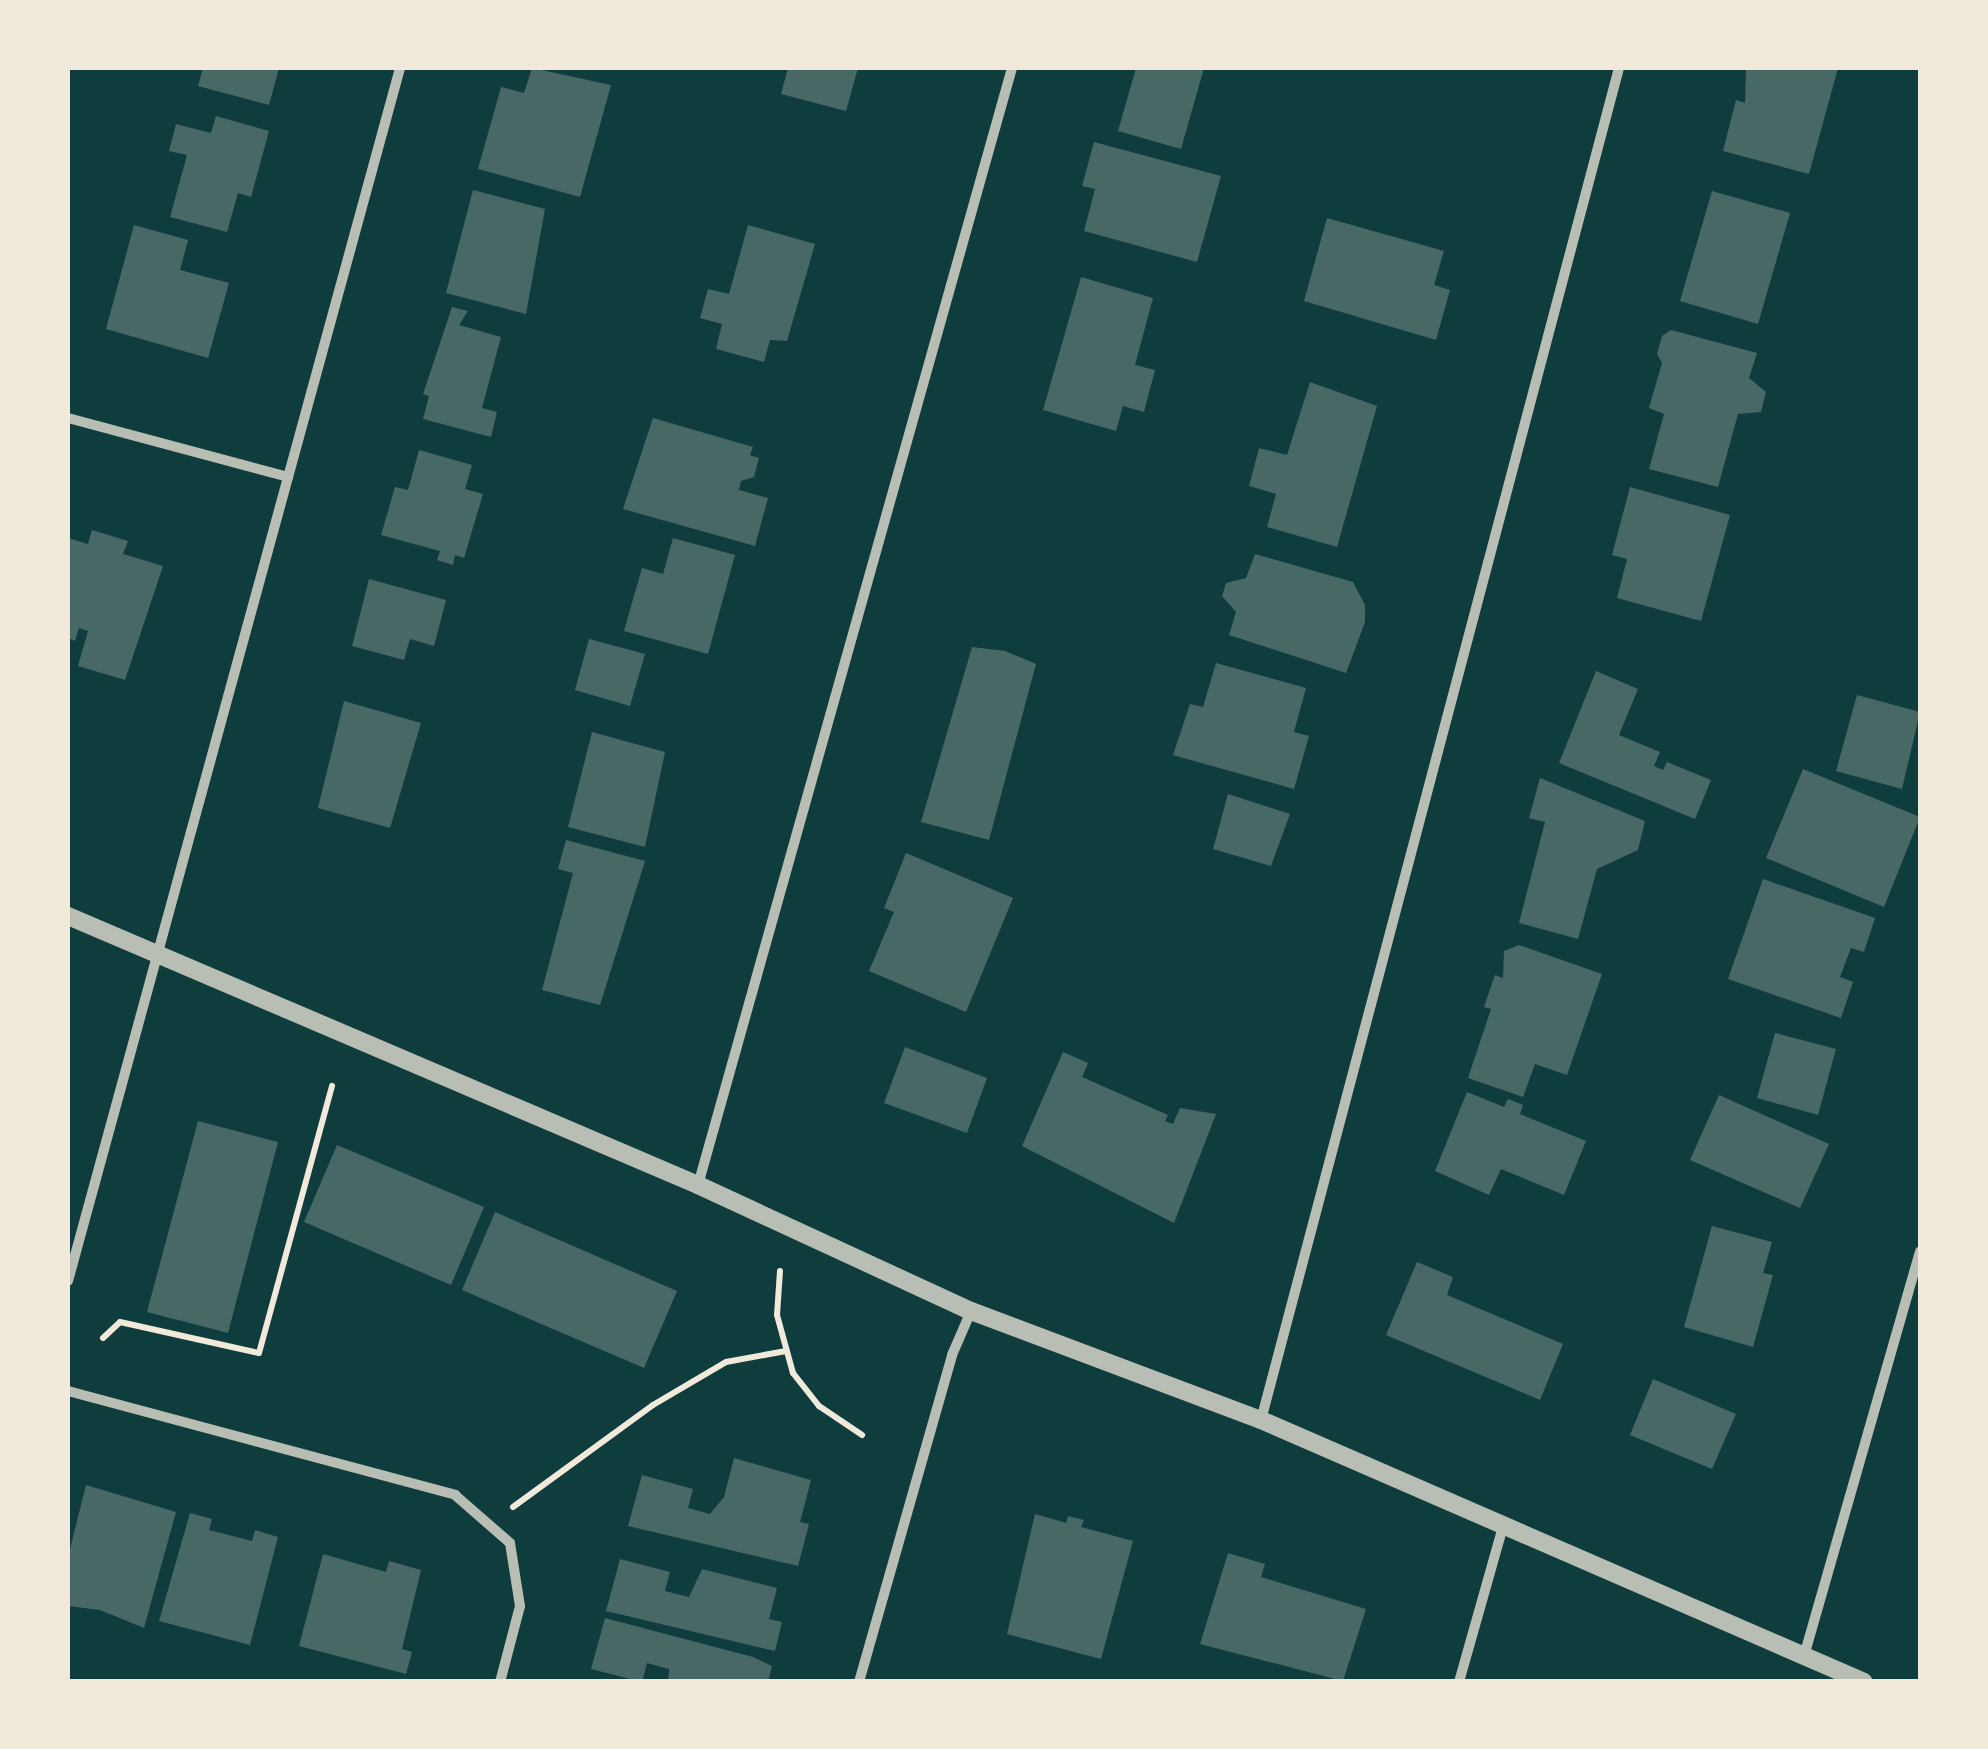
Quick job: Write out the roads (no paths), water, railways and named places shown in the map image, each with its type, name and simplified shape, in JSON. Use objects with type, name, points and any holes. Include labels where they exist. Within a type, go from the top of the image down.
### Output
[{"type":"street","points":[[68,1281],[400,68]]},
{"type":"street","points":[[698,1185],[1012,68]]},
{"type":"street","points":[[1261,1420],[1619,68]]},
{"type":"street","points":[[68,418],[288,477]]},
{"type":"street","points":[[68,916],[698,1185],[971,1311],[1261,1420],[1864,1682]]},
{"type":"street","points":[[1804,1656],[1920,1250]]},
{"type":"street","points":[[859,1682],[952,1354],[971,1311]]},
{"type":"street","points":[[68,1392],[455,1495],[510,1544],[520,1606],[500,1682]]},
{"type":"street","points":[[1458,1682],[1504,1526]]}]
